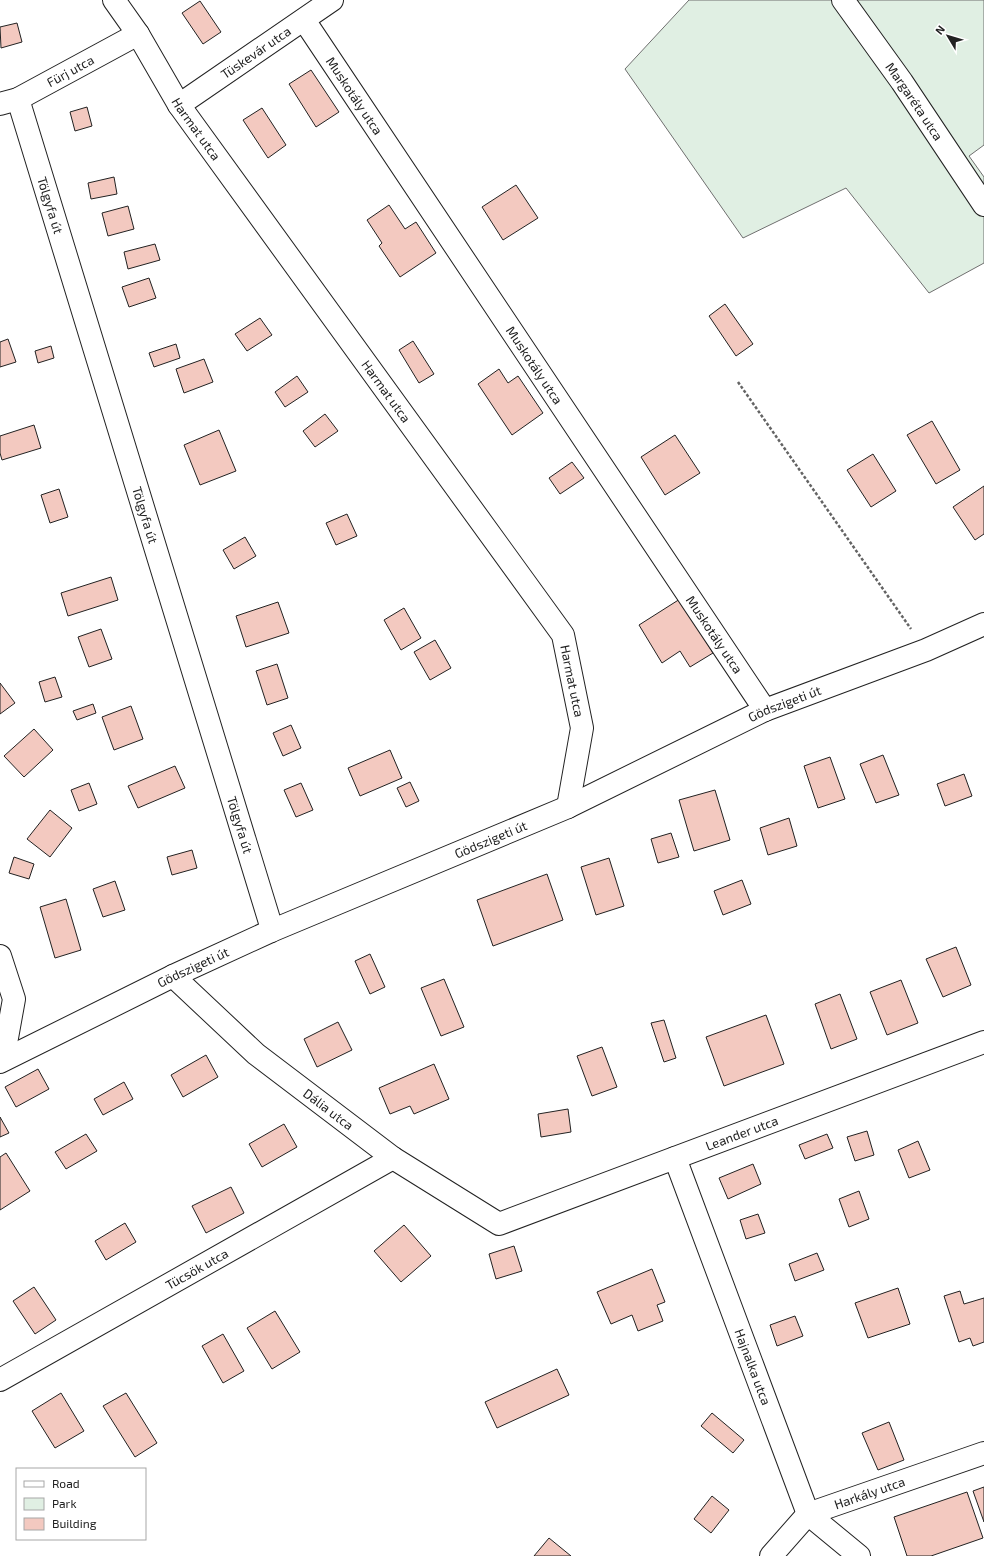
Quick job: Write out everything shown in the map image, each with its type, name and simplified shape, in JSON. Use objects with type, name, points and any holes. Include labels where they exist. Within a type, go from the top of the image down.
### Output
[{"type":"street","name":"Harmat utca","points":[[114,0],[138,34],[179,105],[563,636],[582,728],[568,807]]},
{"type":"street","name":"Tüskevár utca","points":[[179,105],[332,0]]},
{"type":"street","name":"Margaréta utca","points":[[843,0],[902,82],[984,205]]},
{"type":"street","name":"Muskotály utca","points":[[304,20],[765,710]]},
{"type":"street","name":"Fürj utca","points":[[9,102],[138,34]]},
{"type":"street","name":"Tölgyfa út","points":[[9,102],[267,914],[271,931]]},
{"type":"street","name":"Gödszigeti út","points":[[1,1060],[173,976],[271,931],[568,807],[765,710],[926,650],[984,624]]},
{"type":"street","points":[[0,956],[14,999],[1,1060]]},
{"type":"street","name":"Dália utca","points":[[173,976],[256,1054],[393,1158],[499,1224]]},
{"type":"street","name":"Leander utca","points":[[499,1224],[984,1042]]},
{"type":"street","name":"Tücsök utca","points":[[0,1380],[393,1158]]},
{"type":"street","name":"Hajnalka utca","points":[[675,1158],[808,1514]]},
{"type":"street","name":"Harkály utca","points":[[771,1556],[808,1514],[984,1453]]},
{"type":"street","points":[[808,1514],[859,1556]]},
{"type":"path","points":[[738,382],[926,650]]},
{"type":"green space","points":[[689,0],[984,0],[984,145],[969,156],[984,177],[984,263],[929,293],[846,188],[743,238],[625,69]]},
{"type":"building","points":[[200,1],[221,32],[203,44],[182,13]]},
{"type":"building","points":[[17,23],[22,42],[1,48],[0,27]]},
{"type":"building","points":[[311,70],[339,112],[316,127],[289,84]]},
{"type":"building","points":[[87,107],[92,126],[75,131],[70,112]]},
{"type":"building","points":[[262,108],[286,145],[268,158],[243,120]]},
{"type":"building","points":[[114,177],[117,194],[91,199],[88,183]]},
{"type":"building","points":[[516,185],[538,218],[503,240],[482,207]]},
{"type":"building","points":[[389,205],[405,229],[416,222],[436,253],[400,277],[379,246],[382,243],[367,220]]},
{"type":"building","points":[[128,206],[134,229],[108,236],[102,213]]},
{"type":"building","points":[[155,244],[160,260],[128,269],[124,252]]},
{"type":"building","points":[[149,278],[156,298],[129,307],[122,287]]},
{"type":"building","points":[[725,304],[753,344],[736,356],[709,316]]},
{"type":"building","points":[[260,318],[272,335],[247,351],[235,334]]},
{"type":"building","points":[[8,339],[16,362],[0,367],[0,342]]},
{"type":"building","points":[[413,341],[434,374],[419,383],[399,350]]},
{"type":"building","points":[[176,344],[180,358],[154,367],[149,353]]},
{"type":"building","points":[[51,346],[54,358],[38,363],[35,351]]},
{"type":"building","points":[[204,359],[213,382],[184,393],[176,369]]},
{"type":"building","points":[[499,369],[508,383],[518,376],[543,413],[512,435],[478,384]]},
{"type":"building","points":[[297,376],[308,392],[285,407],[275,392]]},
{"type":"building","points":[[325,414],[338,431],[315,447],[303,431]]},
{"type":"building","points":[[932,421],[960,470],[936,484],[907,435]]},
{"type":"building","points":[[34,425],[41,448],[2,460],[0,453],[0,436]]},
{"type":"building","points":[[219,430],[236,471],[200,485],[184,445]]},
{"type":"building","points":[[675,435],[700,473],[665,495],[641,457]]},
{"type":"building","points":[[873,454],[896,491],[871,507],[847,470]]},
{"type":"building","points":[[572,462],[584,478],[560,494],[549,478]]},
{"type":"building","points":[[984,486],[984,534],[975,540],[953,507]]},
{"type":"building","points":[[59,489],[68,517],[50,523],[41,495]]},
{"type":"building","points":[[347,514],[357,536],[336,545],[326,523]]},
{"type":"building","points":[[245,537],[256,556],[234,569],[223,550]]},
{"type":"building","points":[[111,577],[118,600],[68,616],[61,593]]},
{"type":"building","points":[[680,599],[713,653],[690,667],[680,651],[662,663],[639,625]]},
{"type":"building","points":[[278,602],[289,633],[246,647],[236,616]]},
{"type":"building","points":[[404,608],[421,638],[401,650],[384,620]]},
{"type":"building","points":[[101,629],[112,659],[89,667],[78,637]]},
{"type":"building","points":[[435,640],[451,668],[430,680],[414,652]]},
{"type":"building","points":[[277,664],[288,698],[267,705],[256,671]]},
{"type":"building","points":[[55,677],[62,697],[45,702],[39,682]]},
{"type":"building","points":[[0,683],[15,703],[0,714]]},
{"type":"building","points":[[93,704],[96,713],[77,720],[73,711]]},
{"type":"building","points":[[131,706],[143,739],[114,750],[102,717]]},
{"type":"building","points":[[291,725],[301,748],[283,756],[273,733]]},
{"type":"building","points":[[34,729],[53,750],[24,777],[4,756]]},
{"type":"building","points":[[390,750],[402,778],[360,796],[348,768]]},
{"type":"building","points":[[883,755],[899,795],[876,803],[860,764]]},
{"type":"building","points":[[830,757],[845,799],[818,808],[804,766]]},
{"type":"building","points":[[175,766],[185,788],[138,808],[128,786]]},
{"type":"building","points":[[964,774],[972,796],[945,806],[937,784]]},
{"type":"building","points":[[410,782],[419,801],[406,807],[397,788]]},
{"type":"building","points":[[89,783],[97,804],[79,811],[71,790]]},
{"type":"building","points":[[301,783],[313,810],[296,817],[284,790]]},
{"type":"building","points":[[715,790],[730,840],[694,851],[679,800]]},
{"type":"building","points":[[50,810],[72,828],[50,857],[27,839]]},
{"type":"building","points":[[789,818],[797,846],[768,855],[760,828]]},
{"type":"building","points":[[671,833],[679,857],[658,863],[651,839]]},
{"type":"building","points":[[192,850],[197,868],[172,875],[167,857]]},
{"type":"building","points":[[14,857],[34,864],[29,879],[9,873]]},
{"type":"building","points":[[609,858],[624,906],[596,915],[581,867]]},
{"type":"building","points":[[547,874],[563,920],[493,946],[477,900]]},
{"type":"building","points":[[742,880],[751,904],[723,915],[714,891]]},
{"type":"building","points":[[115,881],[125,910],[103,917],[93,889]]},
{"type":"building","points":[[66,899],[81,950],[55,958],[40,907]]},
{"type":"building","points":[[956,947],[971,985],[943,997],[926,959]]},
{"type":"building","points":[[370,954],[385,987],[370,994],[355,961]]},
{"type":"building","points":[[444,979],[464,1027],[441,1036],[421,988]]},
{"type":"building","points":[[901,980],[918,1023],[887,1035],[870,992]]},
{"type":"building","points":[[840,994],[857,1039],[831,1049],[815,1004]]},
{"type":"building","points":[[766,1015],[784,1064],[724,1086],[706,1037]]},
{"type":"building","points":[[664,1020],[676,1058],[664,1062],[651,1023]]},
{"type":"building","points":[[338,1022],[352,1050],[317,1067],[304,1039]]},
{"type":"building","points":[[602,1047],[617,1087],[592,1096],[577,1056]]},
{"type":"building","points":[[206,1055],[218,1077],[183,1097],[171,1075]]},
{"type":"building","points":[[434,1064],[449,1099],[414,1114],[410,1106],[390,1114],[379,1088]]},
{"type":"building","points":[[38,1069],[49,1089],[16,1107],[5,1087]]},
{"type":"building","points":[[124,1082],[133,1099],[103,1115],[94,1099]]},
{"type":"building","points":[[568,1109],[571,1132],[541,1137],[538,1114]]},
{"type":"building","points":[[0,1117],[9,1133],[0,1137]]},
{"type":"building","points":[[284,1124],[297,1147],[262,1167],[249,1144]]},
{"type":"building","points":[[867,1131],[874,1155],[855,1161],[847,1137]]},
{"type":"building","points":[[86,1134],[97,1151],[66,1169],[55,1152]]},
{"type":"building","points":[[827,1134],[833,1148],[805,1159],[799,1145]]},
{"type":"building","points":[[918,1141],[930,1170],[909,1178],[898,1150]]},
{"type":"building","points":[[6,1153],[30,1191],[0,1210],[0,1157]]},
{"type":"building","points":[[753,1164],[761,1184],[728,1199],[719,1178]]},
{"type":"building","points":[[231,1187],[244,1213],[206,1233],[192,1206]]},
{"type":"building","points":[[859,1191],[869,1219],[849,1227],[839,1199]]},
{"type":"building","points":[[758,1214],[765,1233],[746,1239],[740,1220]]},
{"type":"building","points":[[125,1223],[136,1242],[106,1260],[95,1241]]},
{"type":"building","points":[[404,1225],[431,1256],[401,1282],[374,1251]]},
{"type":"building","points":[[514,1246],[522,1271],[496,1279],[489,1254]]},
{"type":"building","points":[[817,1253],[824,1270],[795,1281],[789,1264]]},
{"type":"building","points":[[652,1269],[665,1302],[657,1305],[663,1321],[638,1331],[632,1315],[611,1324],[597,1292]]},
{"type":"building","points":[[34,1287],[56,1320],[35,1334],[13,1301]]},
{"type":"building","points":[[898,1288],[910,1324],[868,1338],[855,1303]]},
{"type":"building","points":[[960,1291],[964,1304],[984,1298],[984,1342],[973,1346],[970,1338],[959,1342],[944,1296]]},
{"type":"building","points":[[275,1311],[300,1352],[272,1369],[247,1328]]},
{"type":"building","points":[[795,1316],[803,1336],[777,1346],[770,1325]]},
{"type":"building","points":[[223,1334],[244,1371],[223,1383],[202,1346]]},
{"type":"building","points":[[557,1369],[569,1395],[497,1428],[485,1402]]},
{"type":"building","points":[[61,1393],[84,1431],[55,1448],[32,1411]]},
{"type":"building","points":[[126,1393],[157,1443],[135,1457],[103,1406]]},
{"type":"building","points":[[712,1413],[744,1440],[733,1453],[701,1426]]},
{"type":"building","points":[[889,1422],[904,1460],[878,1470],[862,1433]]},
{"type":"building","points":[[984,1487],[984,1522],[973,1491]]},
{"type":"building","points":[[967,1492],[983,1538],[931,1556],[907,1556],[894,1517]]},
{"type":"building","points":[[712,1496],[729,1510],[711,1533],[694,1519]]},
{"type":"building","points":[[549,1538],[571,1556],[534,1556]]}]
